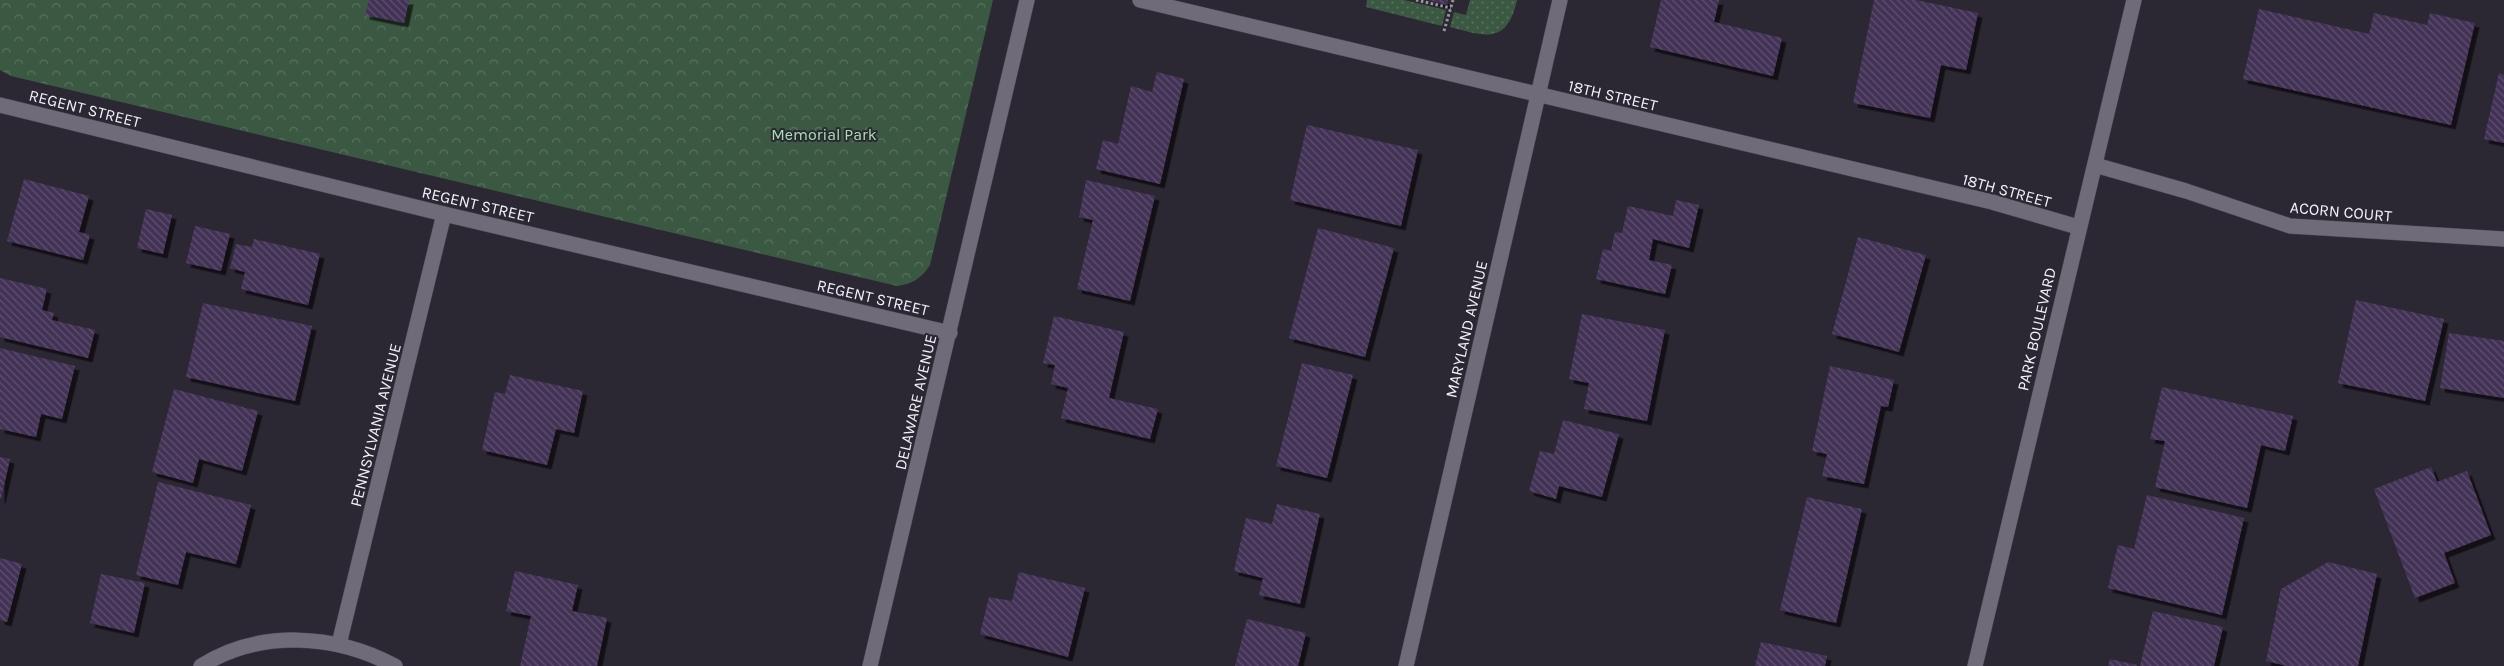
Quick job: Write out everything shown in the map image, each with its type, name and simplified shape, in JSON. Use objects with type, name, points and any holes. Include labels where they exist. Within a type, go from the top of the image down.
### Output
[{"type":"street","name":"DELAWARE AVENUE","points":[[870,666],[1027,0]]},
{"type":"street","name":"18TH STREET","points":[[1140,0],[1992,202],[2078,227]]},
{"type":"street","name":"MARYLAND AVENUE","points":[[1406,666],[1560,0]]},
{"type":"street","name":"PARK BOULEVARD","points":[[1975,666],[2078,227],[2134,0]]},
{"type":"street","name":"REGENT STREET","points":[[0,105],[444,214],[950,333]]},
{"type":"street","name":"ACORN COURT","points":[[2095,164],[2186,190],[2290,226],[2504,239]]},
{"type":"street","name":"PENNSYLVANIA AVENUE","points":[[340,644],[444,214]]},
{"type":"street","points":[[201,666],[240,648],[273,641],[307,639],[340,644],[372,654],[395,666]]},
{"type":"path","points":[[1416,0],[1451,8]]},
{"type":"path","points":[[1444,31],[1453,0]]},
{"type":"green space","name":"Memorial Park","points":[[0,0],[993,0],[930,265],[916,280],[897,286],[11,76],[0,70]]},
{"type":"green space","points":[[1367,0],[1404,0],[1446,10],[1442,26],[1366,7]]},
{"type":"green space","points":[[1470,0],[1517,0],[1508,24],[1501,31],[1494,34],[1485,34],[1450,27],[1454,12],[1466,15]]},
{"type":"building","points":[[369,0],[409,0],[404,23],[365,15]]},
{"type":"building","points":[[1429,0],[1448,0],[1447,5]]},
{"type":"building","points":[[1661,0],[1719,0],[1714,22],[1782,38],[1773,76],[1650,47]]},
{"type":"building","points":[[1874,0],[1916,0],[1978,13],[1966,70],[1941,65],[1930,118],[1853,103]]},
{"type":"building","points":[[2259,9],[2369,34],[2374,13],[2427,25],[2430,13],[2475,23],[2451,125],[2243,79]]},
{"type":"building","points":[[1157,72],[1184,79],[1160,184],[1096,169],[1103,140],[1118,144],[1131,86],[1152,92]]},
{"type":"building","points":[[2499,73],[2504,75],[2504,143],[2484,139]]},
{"type":"building","points":[[1307,125],[1418,150],[1401,226],[1290,200]]},
{"type":"building","points":[[24,179],[89,196],[79,232],[90,235],[83,260],[7,241]]},
{"type":"building","points":[[1086,180],[1155,196],[1130,301],[1077,289],[1093,220],[1079,217]]},
{"type":"building","points":[[1676,200],[1699,205],[1689,248],[1653,239],[1649,260],[1672,265],[1665,294],[1596,279],[1603,249],[1611,251],[1615,232],[1622,233],[1628,206],[1673,216]]},
{"type":"building","points":[[146,209],[172,215],[163,254],[137,248]]},
{"type":"building","points":[[195,226],[230,234],[221,271],[186,263]]},
{"type":"building","points":[[1318,228],[1394,248],[1365,357],[1289,338]]},
{"type":"building","points":[[1858,237],[1926,255],[1899,352],[1832,334]]},
{"type":"building","points":[[254,239],[320,254],[308,305],[241,289],[245,272],[230,268],[236,244],[252,247]]},
{"type":"building","points":[[0,278],[47,289],[42,310],[54,313],[52,320],[95,330],[88,358],[0,337]]},
{"type":"building","points":[[2356,300],[2444,319],[2425,401],[2338,383]]},
{"type":"building","points":[[203,303],[312,326],[295,401],[186,377]]},
{"type":"building","points":[[1582,314],[1665,330],[1647,421],[1584,409],[1589,383],[1569,379]]},
{"type":"building","points":[[1054,316],[1124,332],[1109,398],[1158,409],[1150,439],[1061,418],[1068,388],[1051,384],[1055,365],[1043,363]]},
{"type":"building","points":[[2449,333],[2504,341],[2504,398],[2440,388]]},
{"type":"building","points":[[0,348],[75,366],[62,419],[41,414],[36,437],[0,429]]},
{"type":"building","points":[[1302,363],[1353,375],[1327,478],[1276,466]]},
{"type":"building","points":[[1830,366],[1894,380],[1888,407],[1881,406],[1864,484],[1822,476],[1827,454],[1812,451]]},
{"type":"building","points":[[510,375],[583,391],[574,433],[556,429],[547,465],[482,450],[495,392],[505,394]]},
{"type":"building","points":[[2162,387],[2293,416],[2285,451],[2261,445],[2247,508],[2155,487],[2165,441],[2150,439]]},
{"type":"building","points":[[174,389],[258,411],[242,471],[199,459],[193,483],[152,472]]},
{"type":"building","points":[[1563,420],[1619,434],[1602,497],[1559,486],[1556,499],[1529,491],[1540,451],[1554,454]]},
{"type":"building","points":[[0,457],[10,459],[1,499],[0,499]]},
{"type":"building","points":[[2431,467],[2437,482],[2467,471],[2491,535],[2444,553],[2455,583],[2415,598],[2374,489]]},
{"type":"building","points":[[158,482],[251,505],[236,564],[186,552],[178,585],[136,575]]},
{"type":"building","points":[[2147,495],[2244,518],[2222,615],[2108,588],[2118,545],[2134,549]]},
{"type":"building","points":[[1807,497],[1862,509],[1836,623],[1780,610]]},
{"type":"building","points":[[1277,504],[1320,514],[1300,604],[1259,595],[1263,578],[1234,571],[1246,518],[1272,524]]},
{"type":"building","points":[[0,558],[22,564],[7,622],[0,620]]},
{"type":"building","points":[[2328,562],[2377,574],[2358,666],[2287,666],[2266,661],[2281,589]]},
{"type":"building","points":[[515,571],[578,585],[572,611],[607,618],[597,666],[520,666],[531,616],[506,611]]},
{"type":"building","points":[[1019,572],[1085,588],[1068,657],[980,634],[989,597],[1012,601]]},
{"type":"building","points":[[101,574],[145,583],[134,633],[90,623]]},
{"type":"building","points":[[2153,611],[2223,627],[2214,666],[2140,666]]},
{"type":"building","points":[[1247,619],[1306,633],[1298,666],[1235,666]]},
{"type":"building","points":[[1761,642],[1827,656],[1825,666],[1755,666]]},
{"type":"building","points":[[2110,659],[2137,665],[2137,666],[2108,666]]}]
